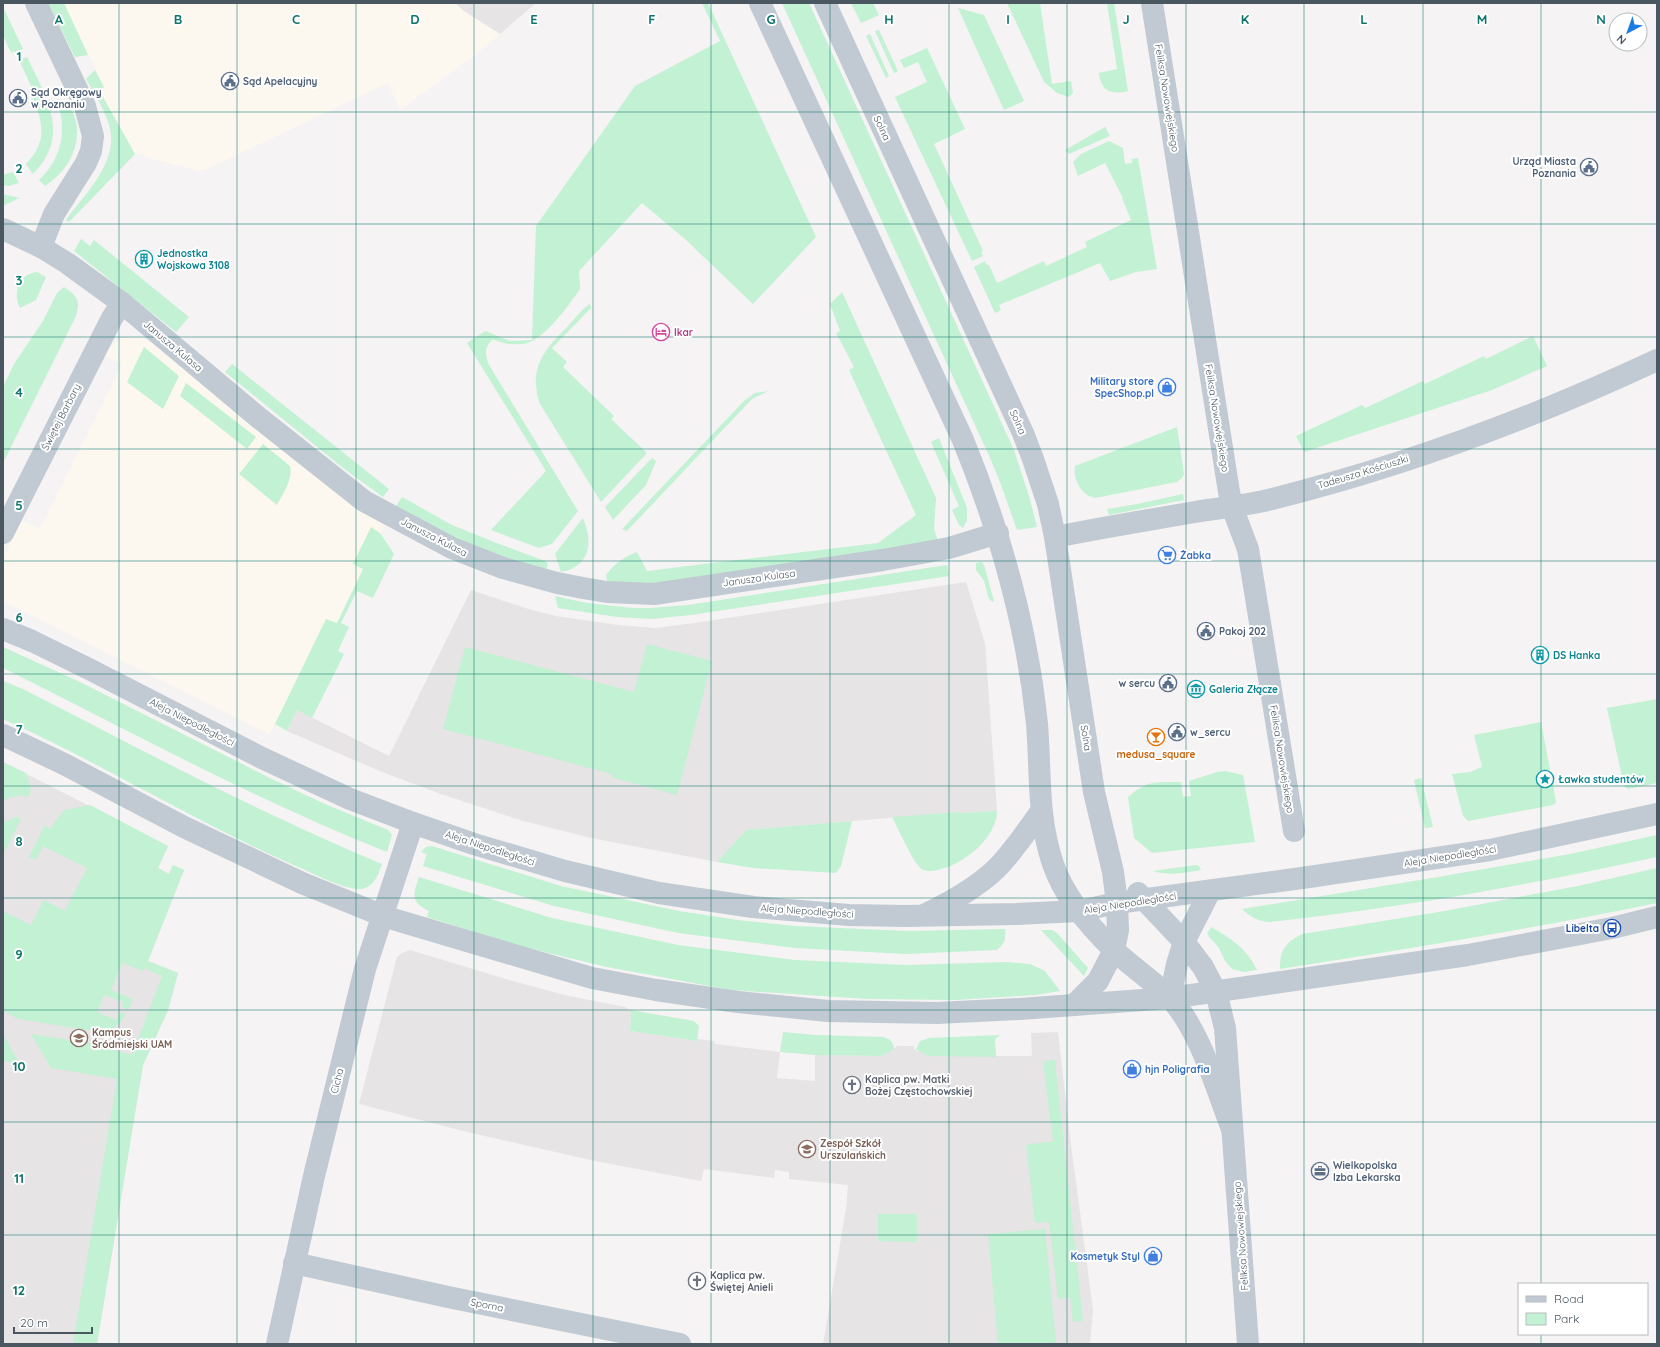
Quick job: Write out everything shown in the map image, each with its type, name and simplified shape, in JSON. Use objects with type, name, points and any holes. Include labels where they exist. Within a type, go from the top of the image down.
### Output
[{"type":"street","points":[[36,3],[86,106],[93,136],[86,163],[54,214],[41,247]]},
{"type":"street","points":[[760,3],[963,440],[998,534],[1014,594],[1030,675],[1037,724],[1041,811],[1054,866],[1079,911],[1114,950],[1170,998]]},
{"type":"street","name":"Solna","points":[[825,3],[1023,433],[1034,459],[1048,504],[1055,537],[1094,792],[1113,872],[1117,903],[1118,930],[1114,950],[1098,981],[1074,1005]]},
{"type":"street","name":"Feliksa Nowowiejskiego","points":[[1152,3],[1232,507],[1248,549],[1294,830]]},
{"type":"street","name":"Janusza Kulasa","points":[[3,229],[41,247],[67,263],[122,304],[260,418],[364,501],[452,548],[503,568],[557,583],[606,592],[654,594],[883,560],[949,548],[998,534]]},
{"type":"street","name":"Świętej Barbary","points":[[3,533],[112,318],[122,304]]},
{"type":"street","name":"Tadeusza Kościuszki","points":[[1055,537],[1263,501],[1344,479],[1459,442],[1555,405],[1657,360]]},
{"type":"street","name":"Aleja Niepodległości","points":[[3,629],[32,641],[89,669],[262,758],[350,799],[413,823],[565,871],[659,893],[745,906],[799,912],[921,916],[1079,911],[1117,903],[1210,891],[1490,850],[1657,814]]},
{"type":"street","points":[[3,735],[64,764],[184,828],[302,883],[415,927],[592,978],[656,990],[738,1002],[828,1010],[897,1013],[990,1011],[1170,998],[1468,955],[1612,928],[1657,917]]},
{"type":"street","points":[[921,916],[953,900],[989,876],[1016,846],[1041,811]]},
{"type":"street","name":"Cicha","points":[[277,1344],[294,1263],[333,1097],[366,968],[413,823]]},
{"type":"street","points":[[1113,872],[1146,900],[1184,942],[1204,967],[1216,992]]},
{"type":"street","points":[[1170,998],[1177,964],[1184,942],[1210,891]]},
{"type":"street","name":"Feliksa Nowowiejskiego","points":[[1216,992],[1225,1028],[1248,1344]]},
{"type":"street","name":"Feliksa Nowowiejskiego","points":[[1170,998],[1182,1014],[1204,1058],[1232,1129]]},
{"type":"street","name":"Sporna","points":[[294,1263],[448,1297],[680,1344]]},
{"type":"shaded area","points":[[64,3],[455,3],[464,11],[500,34],[475,55],[400,110],[388,83],[207,169],[199,171],[135,154],[99,90],[104,87]]},
{"type":"shaded area","points":[[455,3],[536,3],[500,34],[464,11]]},
{"type":"shaded area","points":[[141,337],[150,342],[284,451],[339,494],[384,526],[287,731],[275,724],[269,734],[3,601],[3,559],[22,520],[40,529],[122,365],[105,356],[110,347],[117,341],[123,338]]},
{"type":"shaded area","points":[[966,582],[985,643],[997,811],[959,812],[746,830],[717,862],[591,838],[523,821],[441,794],[382,772],[287,731],[297,710],[389,756],[471,590],[525,608],[556,616],[618,625],[655,628]]},
{"type":"shaded area","name":"Kampus Śródmiejski UAM","points":[[3,762],[168,846],[158,868],[169,874],[173,865],[184,870],[148,961],[178,973],[168,1010],[143,1065],[97,1344],[3,1344]]},
{"type":"shaded area","name":"Zespół Szkół Urszulańskich","points":[[410,950],[516,982],[569,996],[625,1007],[630,1010],[630,1031],[697,1041],[697,1039],[714,1041],[715,1044],[780,1052],[777,1078],[815,1081],[815,1055],[882,1056],[897,1046],[914,1046],[914,1049],[928,1056],[1032,1056],[1031,1033],[1058,1032],[1070,1137],[1093,1310],[1090,1344],[823,1344],[846,1209],[848,1185],[789,1179],[789,1172],[775,1170],[774,1178],[704,1169],[701,1181],[595,1161],[463,1131],[359,1104],[397,957]]},
{"type":"green space","points":[[48,3],[64,3],[88,55],[75,57]]},
{"type":"green space","points":[[702,3],[708,3],[816,237],[753,304],[685,239],[642,203],[579,271],[580,289],[555,322],[547,330],[531,342],[523,344],[509,344],[492,340],[486,349],[489,365],[578,511],[552,544],[539,548],[491,530],[546,471],[467,343],[485,331],[510,341],[532,340],[536,226],[635,86],[720,41]]},
{"type":"green space","points":[[782,3],[809,3],[1014,450],[1029,496],[1037,527],[1017,530],[991,460]]},
{"type":"green space","points":[[851,3],[873,3],[879,15],[861,23]]},
{"type":"green space","points":[[1007,3],[1040,3],[1052,84],[1071,81],[1073,93],[1069,97],[1057,93],[1044,82]]},
{"type":"green space","points":[[1107,3],[1114,3],[1128,91],[1117,93],[1108,91],[1105,88],[1100,79],[1099,73],[1117,69]]},
{"type":"green space","points":[[3,7],[23,49],[15,53],[14,51],[11,53],[3,35]]},
{"type":"green space","points":[[958,8],[984,15],[1024,101],[1004,110]]},
{"type":"green space","points":[[879,30],[898,71],[894,73],[875,31]]},
{"type":"green space","points":[[870,34],[889,76],[886,78],[866,36]]},
{"type":"green space","points":[[927,48],[965,129],[934,144],[983,251],[981,252],[983,256],[972,261],[895,97],[927,82],[918,62],[904,68],[900,60]]},
{"type":"green space","points":[[27,57],[48,101],[52,116],[53,130],[51,145],[45,159],[33,174],[26,164],[34,155],[38,146],[41,137],[41,128],[40,119],[29,90],[32,88],[19,60]]},
{"type":"green space","points":[[95,70],[104,87],[99,90],[135,154],[69,222],[66,220],[98,178],[109,154],[111,142],[108,122],[100,103],[86,79]]},
{"type":"green space","points":[[58,104],[70,108],[73,113],[76,122],[76,141],[74,150],[65,167],[45,186],[39,180],[53,163],[62,135],[61,115]]},
{"type":"green space","points":[[1105,127],[1110,136],[1069,154],[1065,150]]},
{"type":"green space","points":[[1109,141],[1123,148],[1125,164],[1132,163],[1132,159],[1138,158],[1157,269],[1136,272],[1110,281],[1100,263],[999,305],[1001,310],[995,313],[974,267],[985,261],[987,265],[989,265],[997,283],[1044,261],[1046,266],[1087,247],[1085,242],[1131,220],[1123,198],[1105,163],[1078,176],[1073,162],[1081,154]]},
{"type":"green space","points":[[13,172],[19,183],[9,186],[3,185],[3,175]]},
{"type":"green space","points":[[3,194],[19,198],[3,206]]},
{"type":"green space","points":[[81,239],[90,246],[94,240],[189,317],[176,332],[74,251]]},
{"type":"green space","points":[[37,272],[46,277],[36,300],[20,308],[17,296],[19,285],[26,276]]},
{"type":"green space","points":[[64,287],[77,299],[78,306],[76,316],[3,463],[3,387],[14,364],[43,321],[57,293]]},
{"type":"green space","points":[[842,292],[936,498],[934,529],[938,541],[934,543],[647,585],[607,581],[606,575],[616,564],[624,558],[637,552],[647,571],[878,543],[916,515],[849,370],[854,367],[836,333],[840,331],[830,304]]},
{"type":"green space","points":[[590,304],[591,308],[552,348],[567,362],[563,367],[614,416],[611,419],[647,453],[601,502],[540,404],[536,380],[540,360],[545,352],[581,311]]},
{"type":"green space","points":[[1533,336],[1547,366],[1492,390],[1304,452],[1296,436],[1362,405],[1365,408],[1423,381],[1425,384],[1484,356],[1486,359]]},
{"type":"green space","points":[[144,347],[179,376],[163,409],[127,382]]},
{"type":"green space","points":[[232,364],[389,489],[383,497],[343,468],[225,372]]},
{"type":"green space","points":[[186,383],[256,437],[247,449],[180,396]]},
{"type":"green space","points":[[768,391],[752,399],[627,531],[622,529],[744,401],[755,393]]},
{"type":"green space","points":[[1177,427],[1184,474],[1177,482],[1095,498],[1086,494],[1079,486],[1075,476],[1075,466]]},
{"type":"green space","points":[[939,438],[967,508],[967,520],[963,528],[959,525],[952,510],[959,506],[931,442]]},
{"type":"green space","points":[[263,444],[290,466],[291,471],[289,481],[277,505],[239,474]]},
{"type":"green space","points":[[652,458],[656,461],[646,485],[613,520],[605,507]]},
{"type":"green space","points":[[1183,494],[1184,500],[1109,515],[1107,509],[1137,504]]},
{"type":"green space","points":[[402,497],[452,525],[545,561],[548,564],[546,570],[505,559],[436,529],[396,506]]},
{"type":"green space","points":[[583,518],[588,536],[587,552],[584,559],[578,564],[571,569],[561,572],[555,554]]},
{"type":"green space","points":[[371,527],[380,533],[394,554],[373,598],[357,591],[341,623],[349,627],[338,651],[344,654],[312,718],[297,710],[287,731],[275,724],[326,619],[337,623],[363,569],[353,564]]},
{"type":"green space","points":[[982,562],[994,601],[993,602],[989,599],[984,581],[976,570],[976,563]]},
{"type":"green space","points":[[947,565],[949,576],[691,615],[652,619],[617,617],[558,608],[555,596],[587,603],[633,608],[651,608],[688,605]]},
{"type":"green space","points":[[647,644],[712,661],[677,795],[611,777],[612,774],[443,729],[465,647],[634,692]]},
{"type":"green space","points":[[3,647],[80,682],[276,781],[325,804],[388,830],[392,835],[387,852],[338,832],[241,788],[3,668]]},
{"type":"green space","points":[[3,681],[23,689],[156,758],[291,824],[382,864],[375,880],[369,886],[360,889],[346,887],[329,881],[223,832],[77,755],[3,719]]},
{"type":"green space","points":[[1657,699],[1657,783],[1628,789],[1624,786],[1607,708]]},
{"type":"green space","points":[[1541,722],[1550,770],[1541,772],[1544,786],[1553,784],[1556,803],[1553,805],[1468,821],[1463,816],[1452,774],[1470,772],[1482,767],[1474,735]]},
{"type":"green space","points":[[3,762],[26,773],[31,789],[28,797],[20,795],[3,800]]},
{"type":"green space","points":[[1225,771],[1243,775],[1255,842],[1152,853],[1134,838],[1128,797],[1135,791],[1152,783],[1181,782],[1183,797],[1191,796],[1189,781]]},
{"type":"green space","points":[[1421,778],[1433,827],[1425,828],[1414,780]]},
{"type":"green space","points":[[90,805],[168,846],[158,868],[169,874],[173,865],[184,870],[148,961],[178,973],[168,1010],[143,1065],[97,1344],[73,1344],[117,1079],[51,1068],[31,1034],[90,1043],[132,1055],[162,976],[144,968],[143,971],[122,963],[111,990],[133,999],[128,1010],[122,1007],[123,1002],[104,995],[97,1012],[116,1020],[120,1012],[126,1014],[118,1025],[112,1029],[99,1032],[19,1019],[3,1010],[3,911],[31,925],[44,900],[65,911],[87,868],[43,846],[36,860],[29,857],[45,825],[50,829],[64,810]]},
{"type":"green space","points":[[997,811],[996,821],[978,848],[950,866],[932,871],[923,870],[919,867],[892,817],[959,812]]},
{"type":"green space","points":[[17,817],[21,819],[3,855],[3,822]]},
{"type":"green space","points":[[852,821],[841,866],[836,873],[753,868],[717,862],[746,830]]},
{"type":"green space","points":[[1657,835],[1657,857],[1464,895],[1366,910],[1269,922],[1254,918],[1242,909],[1570,854]]},
{"type":"green space","points":[[432,846],[561,886],[679,911],[738,920],[795,926],[907,931],[1005,929],[1005,938],[1002,945],[997,950],[905,954],[795,948],[678,933],[554,906],[423,866],[427,854],[421,852],[426,847]]},
{"type":"green space","points":[[1196,865],[1199,866],[1201,870],[1171,874],[1153,871]]},
{"type":"green space","points":[[1657,868],[1657,903],[1516,930],[1280,969],[1282,952],[1291,941],[1302,934],[1439,912],[1578,886]]},
{"type":"green space","points":[[419,877],[552,918],[678,945],[795,960],[906,965],[1008,962],[1030,964],[1045,971],[1060,991],[1035,995],[955,1000],[868,999],[731,990],[607,967],[523,947],[427,917],[429,911],[423,908],[416,901],[415,897],[415,888]]},
{"type":"green space","points":[[1211,927],[1238,945],[1248,956],[1257,970],[1244,972],[1232,969],[1225,961],[1219,948],[1207,934]]},
{"type":"green space","points":[[1041,930],[1052,930],[1057,933],[1088,968],[1084,976]]},
{"type":"green space","points":[[630,1010],[694,1021],[699,1026],[697,1041],[630,1031]]},
{"type":"green space","points":[[783,1032],[815,1035],[883,1037],[891,1041],[894,1049],[882,1056],[815,1055],[780,1052]]},
{"type":"green space","points":[[1000,1035],[995,1039],[996,1057],[928,1056],[916,1049],[920,1041],[929,1038]]},
{"type":"green space","points":[[4,1036],[20,1064],[3,1061]]},
{"type":"green space","points":[[1055,1060],[1083,1321],[1073,1322],[1070,1297],[1058,1299],[1049,1222],[1035,1223],[1026,1145],[1053,1141],[1043,1061]]},
{"type":"green space","points":[[878,1214],[917,1214],[917,1242],[878,1241]]},
{"type":"green space","points":[[1045,1229],[1056,1344],[998,1344],[988,1234]]},
{"type":"place","name":"Sąd Apelacyjny","points":[[230,81]]},
{"type":"place","name":"Sąd Okręgowy w Poznaniu","points":[[18,98]]},
{"type":"place","name":"Urząd Miasta Poznania","points":[[1589,167]]},
{"type":"place","name":"Jednostka Wojskowa 3108","points":[[144,259]]},
{"type":"place","name":"Ikar","points":[[661,332]]},
{"type":"place","name":"Military store SpecShop.pl","points":[[1167,387]]},
{"type":"place","name":"Żabka","points":[[1167,555]]},
{"type":"place","name":"Pakoj 202","points":[[1206,631]]},
{"type":"place","name":"DS Hanka","points":[[1540,655]]},
{"type":"place","name":"w sercu","points":[[1168,683]]},
{"type":"place","name":"Galeria Złącze","points":[[1196,689]]},
{"type":"place","name":"w_sercu","points":[[1177,732]]},
{"type":"place","name":"medusa_square","points":[[1156,737]]},
{"type":"place","name":"Ławka studentów","points":[[1545,779]]},
{"type":"place","name":"Libelta","points":[[1612,928]]},
{"type":"place","name":"Kampus Śródmiejski UAM","points":[[79,1038]]},
{"type":"place","name":"hjn Poligrafia","points":[[1132,1069]]},
{"type":"place","name":"Kaplica pw. Matki Bożej Częstochowskiej","points":[[852,1085]]},
{"type":"place","name":"Zespół Szkół Urszulańskich","points":[[807,1149]]},
{"type":"place","name":"Wielkopolska Izba Lekarska","points":[[1320,1171]]},
{"type":"place","name":"Kosmetyk Styl","points":[[1153,1256]]},
{"type":"place","name":"Kaplica pw. Świętej Anieli","points":[[697,1281]]}]
